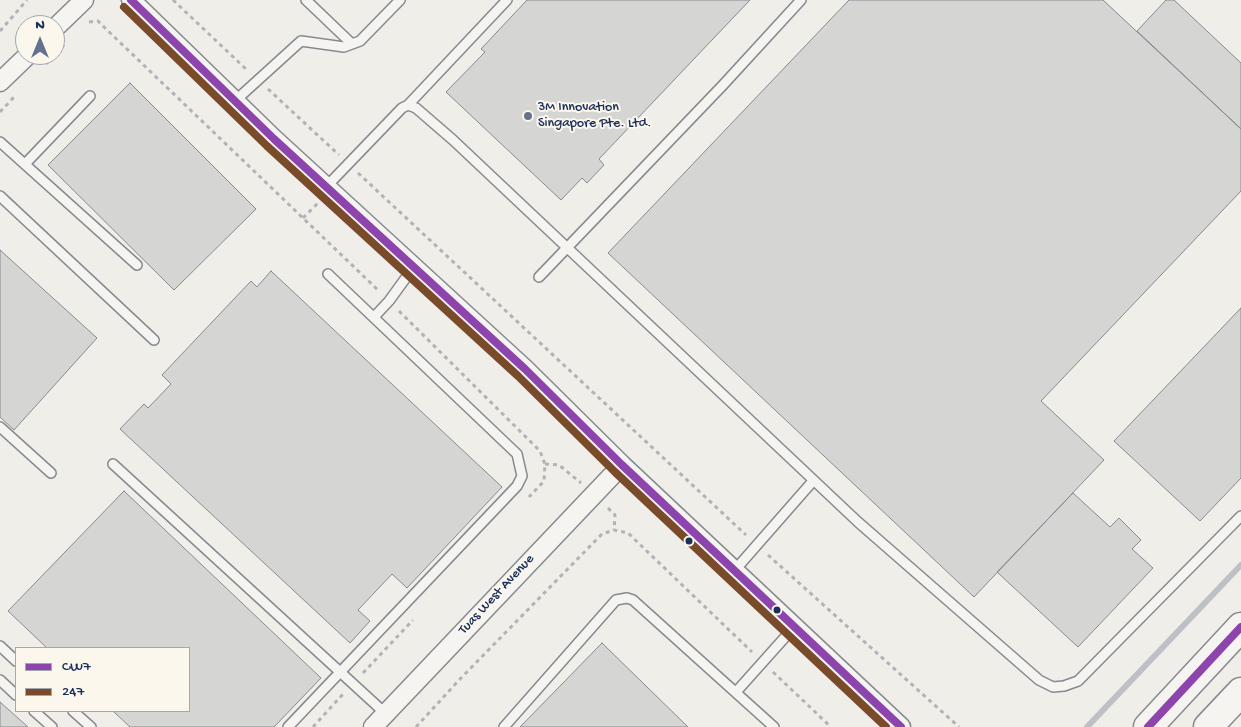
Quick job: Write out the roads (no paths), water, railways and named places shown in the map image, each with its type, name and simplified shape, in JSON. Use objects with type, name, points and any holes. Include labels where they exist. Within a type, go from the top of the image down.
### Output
[{"type":"main road","points":[[1148,727],[1241,627]]},
{"type":"main road","points":[[1208,727],[1241,692]]},
{"type":"street","points":[[65,18],[84,0]]},
{"type":"street","points":[[131,0],[274,139],[412,268],[525,369],[622,465],[901,727]]},
{"type":"street","points":[[0,82],[18,65]]},
{"type":"street","name":"Tuas West Avenue","points":[[373,727],[622,465]]},
{"type":"lane","points":[[306,0],[352,44]]},
{"type":"lane","points":[[236,100],[302,41],[344,47],[360,41],[400,0]]},
{"type":"lane","points":[[326,187],[402,108],[408,105],[507,0]]},
{"type":"lane","points":[[538,277],[801,0]]},
{"type":"lane","points":[[25,164],[90,96]]},
{"type":"lane","points":[[408,105],[416,108],[454,140],[813,482],[1039,680],[1053,687],[1064,686],[1078,681],[1241,516]]},
{"type":"lane","points":[[0,142],[137,265]]},
{"type":"lane","points":[[0,196],[154,340]]},
{"type":"lane","points":[[374,317],[389,301],[412,268]]},
{"type":"lane","points":[[288,727],[517,486],[522,476],[517,454],[328,274]]},
{"type":"lane","points":[[0,426],[51,473]]},
{"type":"lane","points":[[113,464],[386,714]]},
{"type":"lane","points":[[735,570],[813,482]]},
{"type":"lane","points":[[504,727],[616,600],[627,598],[633,600],[774,727]]},
{"type":"lane","points":[[736,692],[795,626]]},
{"type":"lane","points":[[0,646],[15,660]]},
{"type":"lane","points":[[0,680],[15,694]]},
{"type":"lane","points":[[35,712],[52,727]]},
{"type":"lane","points":[[74,712],[91,727]]},
{"type":"waterway","points":[[1087,727],[1241,565]]},
{"type":"place","name":"3M Innovation Singapore Pte. Ltd.","points":[[528,116]]}]
